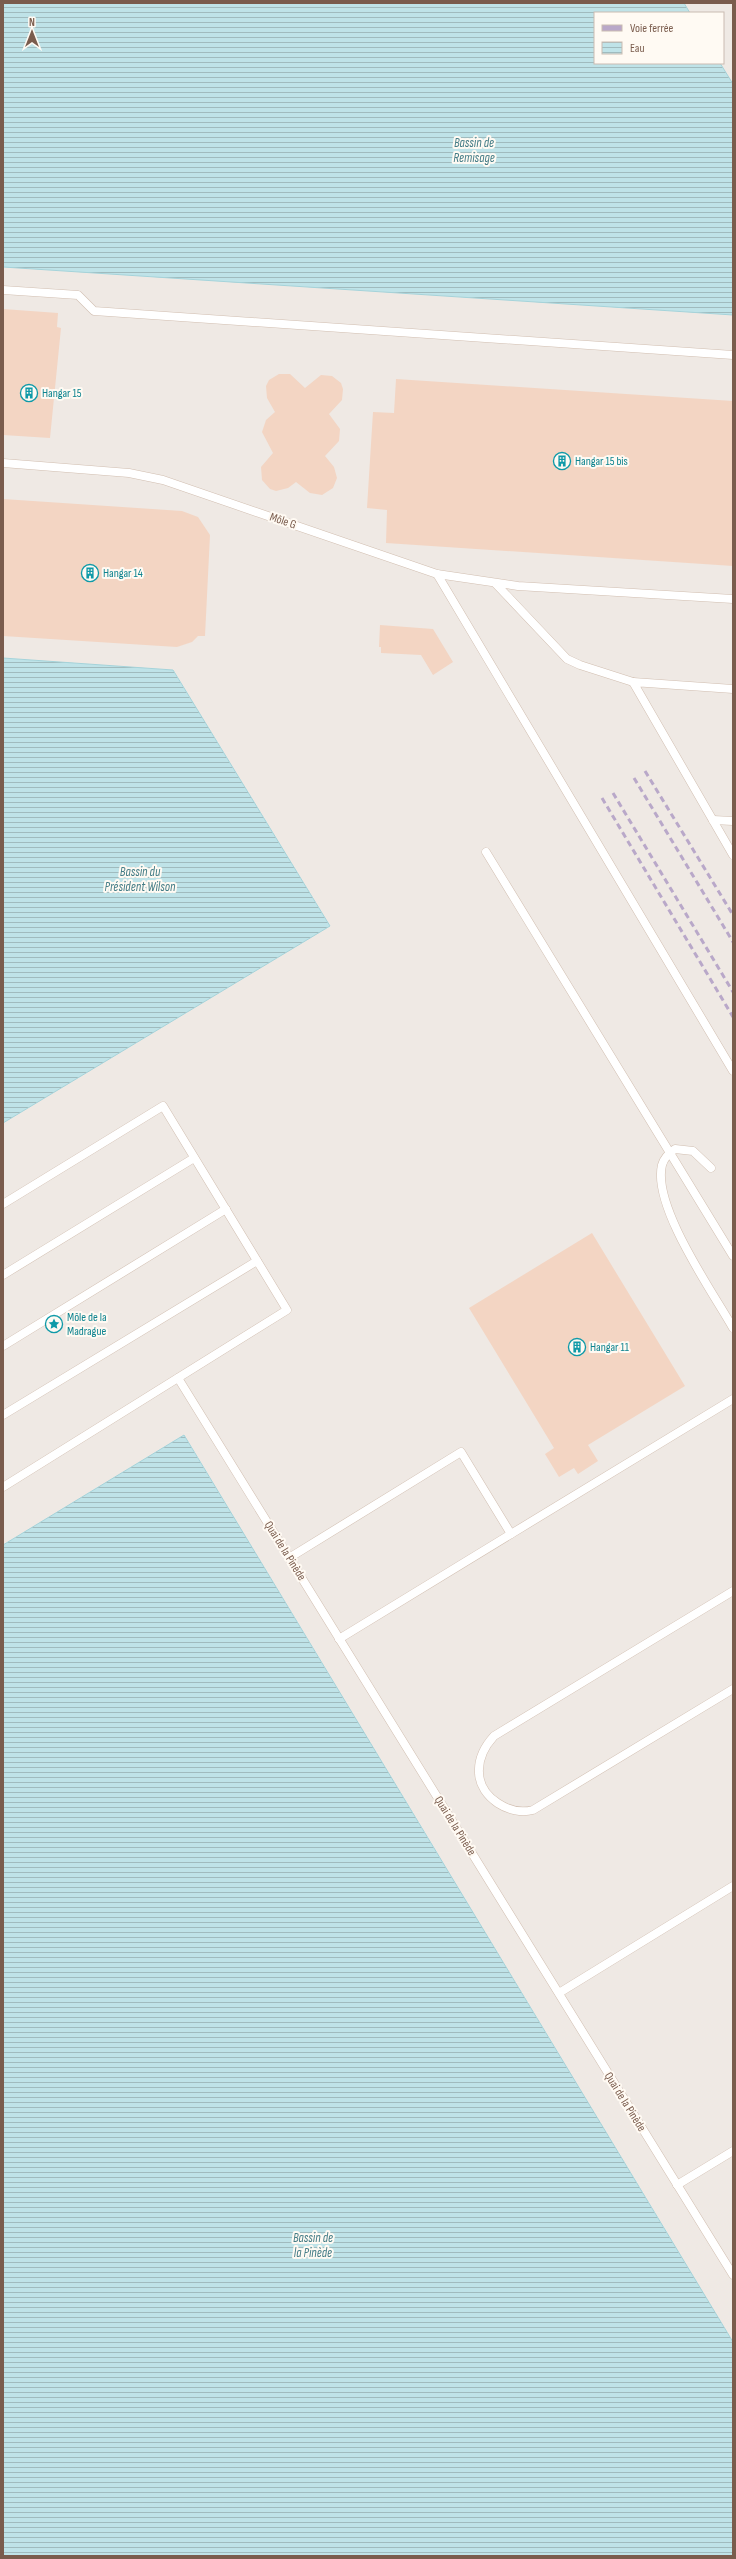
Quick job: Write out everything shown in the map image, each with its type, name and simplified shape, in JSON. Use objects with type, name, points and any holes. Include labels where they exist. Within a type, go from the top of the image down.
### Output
[{"type":"lane","points":[[3,290],[78,295],[94,311],[733,355]]},
{"type":"lane","name":"Môle G","points":[[3,463],[129,473],[163,480],[437,574],[496,584],[562,590],[733,599]]},
{"type":"lane","points":[[437,574],[733,1071]]},
{"type":"lane","points":[[496,584],[567,659],[580,665],[633,682],[733,689]]},
{"type":"lane","points":[[633,682],[733,855]]},
{"type":"lane","points":[[713,820],[733,821]]},
{"type":"lane","points":[[486,852],[733,1256]]},
{"type":"lane","points":[[3,1204],[163,1106],[287,1310],[3,1487]]},
{"type":"lane","points":[[712,1168],[693,1150],[682,1148],[670,1152],[662,1165],[662,1178],[669,1212],[733,1328]]},
{"type":"lane","points":[[3,1275],[194,1158]]},
{"type":"lane","points":[[3,1346],[226,1209]]},
{"type":"lane","points":[[3,1415],[257,1261]]},
{"type":"lane","name":"Quai de la Pinède","points":[[178,1378],[733,2275]]},
{"type":"lane","points":[[339,1638],[733,1399]]},
{"type":"lane","points":[[289,1558],[461,1452],[511,1534]]},
{"type":"lane","points":[[733,1591],[494,1736],[480,1756],[478,1775],[485,1788],[501,1806],[516,1812],[533,1810],[733,1689]]},
{"type":"lane","points":[[559,1993],[733,1886]]},
{"type":"lane","points":[[676,2185],[733,2151]]},
{"type":"shaded area","points":[[684,3],[733,3],[733,84],[721,64],[724,64],[724,12],[689,12]]},
{"type":"shaded area","points":[[3,267],[733,315],[733,2342],[184,1436],[3,1545],[3,1123],[330,926],[173,670],[3,658]]},
{"type":"water","name":"Bassin de Remisage","points":[[3,3],[684,3],[689,12],[594,12],[594,64],[721,64],[733,84],[733,315],[3,267]]},
{"type":"water","name":"Bassin du Président Wilson","points":[[3,658],[173,670],[330,926],[3,1123]]},
{"type":"water","name":"Bassin de la Pinède","points":[[184,1435],[733,2342],[733,2556],[3,2556],[3,1545]]},
{"type":"building","name":"Hangar 15","points":[[3,309],[58,313],[57,327],[61,328],[50,438],[3,435]]},
{"type":"building","points":[[279,374],[290,374],[305,388],[321,375],[332,376],[341,383],[343,389],[342,400],[329,414],[340,429],[339,441],[325,456],[334,467],[337,478],[333,488],[322,495],[310,493],[296,482],[288,488],[276,491],[270,489],[262,480],[261,467],[273,453],[262,432],[266,420],[275,412],[267,398],[266,386],[269,380]]},
{"type":"building","name":"Hangar 15 bis","points":[[396,379],[733,401],[733,566],[386,543],[387,510],[367,508],[373,412],[394,413]]},
{"type":"building","name":"Hangar 14","points":[[3,499],[182,511],[198,517],[210,535],[205,636],[198,636],[192,642],[177,647],[3,636]]},
{"type":"building","points":[[380,625],[433,629],[453,662],[433,675],[421,655],[381,653],[381,647],[379,647]]},
{"type":"building","name":"Hangar 11","points":[[592,1233],[685,1386],[588,1445],[598,1461],[578,1474],[574,1468],[559,1477],[545,1454],[554,1448],[469,1308]]},
{"type":"railway","points":[[645,771],[733,915]]},
{"type":"railway","points":[[634,778],[733,942]]},
{"type":"railway","points":[[613,793],[733,992]]},
{"type":"railway","points":[[602,798],[733,1017]]},
{"type":"place","name":"Hangar 15","points":[[29,393]]},
{"type":"place","name":"Hangar 15 bis","points":[[562,461]]},
{"type":"place","name":"Hangar 14","points":[[90,573]]},
{"type":"place","name":"Môle de la Madrague","points":[[54,1324]]},
{"type":"place","name":"Hangar 11","points":[[577,1347]]}]
